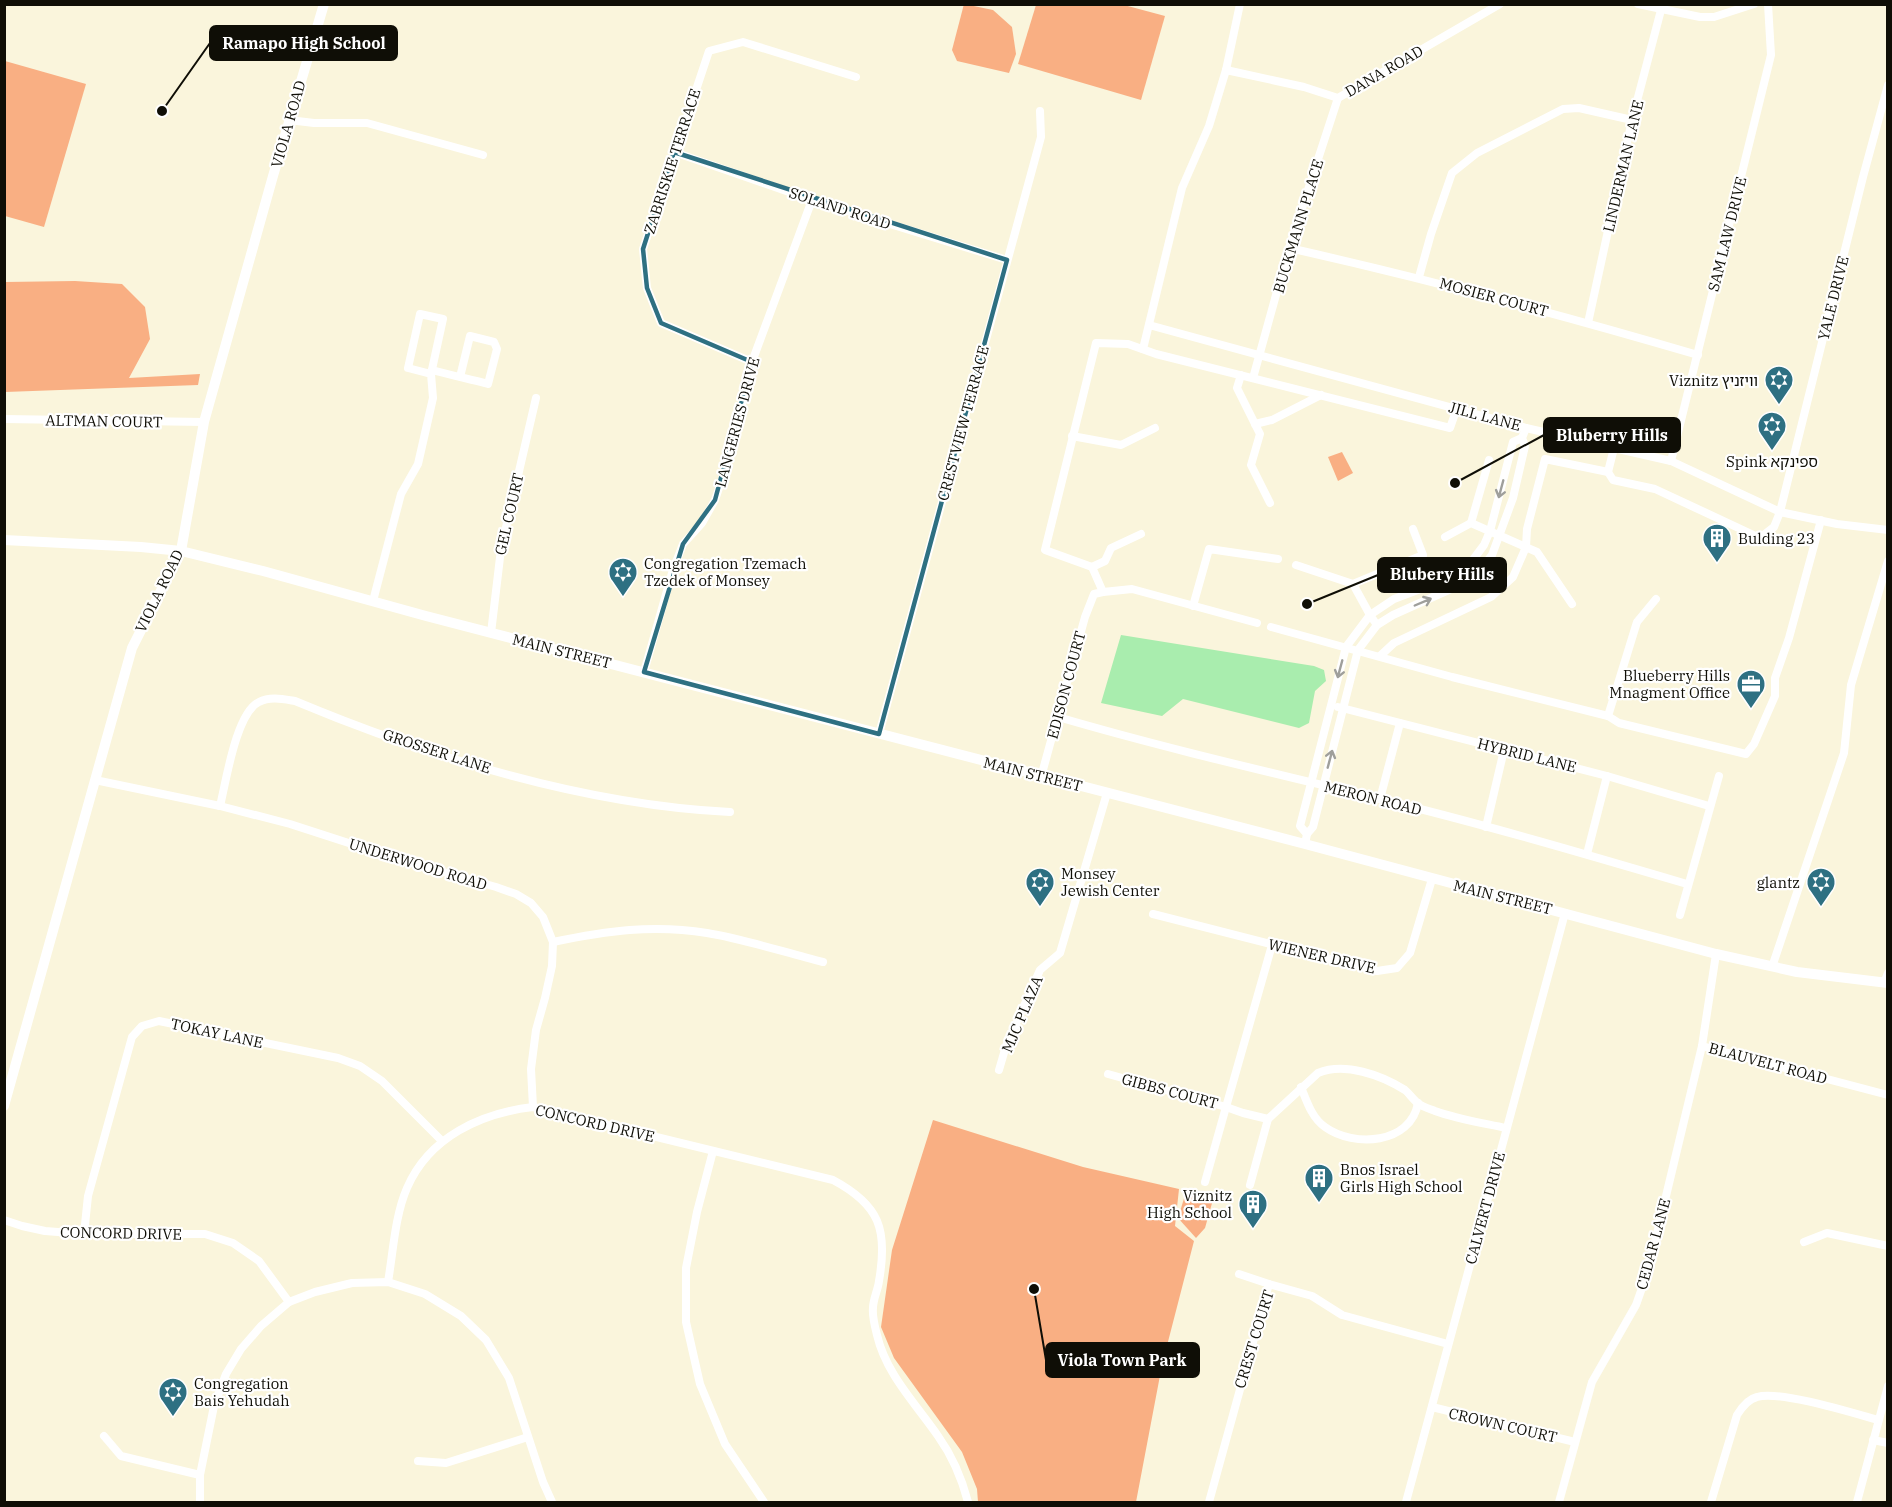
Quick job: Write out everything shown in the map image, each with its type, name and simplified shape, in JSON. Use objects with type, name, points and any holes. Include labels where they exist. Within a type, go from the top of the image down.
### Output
[{"type":"main road","name":"VIOLA ROAD","points":[[4,1106],[132,648],[181,551],[204,422],[324,4]]},
{"type":"main road","name":"MAIN STREET","points":[[4,540],[181,551],[1041,777],[1306,839],[1432,879],[1716,954],[1772,967],[1886,980]]},
{"type":"street","points":[[1143,349],[1182,188],[1209,126],[1226,70],[1240,4]]},
{"type":"street","name":"DANA ROAD","points":[[1226,70],[1304,87],[1338,98],[1500,4]]},
{"type":"street","points":[[1638,4],[1700,17],[1714,16],[1755,4]]},
{"type":"street","name":"SAM LAW DRIVE","points":[[1671,461],[1771,55],[1767,4]]},
{"type":"street","name":"LINDERMAN LANE","points":[[1588,322],[1632,120],[1661,10]]},
{"type":"street","name":"ZABRISKIE TERRACE","points":[[752,362],[661,323],[647,288],[643,249],[709,51],[743,42],[856,77]]},
{"type":"street","name":"YALE DRIVE","points":[[1780,512],[1887,85]]},
{"type":"street","name":"BUCKMANN PLACE","points":[[1254,378],[1289,248],[1338,98]]},
{"type":"street","points":[[1419,277],[1452,173],[1477,153],[1563,109],[1579,108],[1632,120]]},
{"type":"street","name":"CRESTVIEW TERRACE","points":[[879,734],[1041,137],[1040,111]]},
{"type":"street","points":[[289,120],[314,123],[367,123],[483,155]]},
{"type":"street","name":"SOLAND ROAD","points":[[674,152],[812,201],[1007,260]]},
{"type":"street","name":"LANGERIES DRIVE","points":[[644,672],[672,573],[683,544],[702,523],[715,500],[728,461],[752,362],[812,201]]},
{"type":"street","name":"MOSIER COURT","points":[[1289,248],[1419,277],[1588,322],[1698,355]]},
{"type":"street","points":[[373,601],[401,494],[418,465],[433,398],[431,372],[443,320],[420,314],[408,368],[431,372],[460,377],[488,384],[497,349],[495,342],[470,336],[460,377]]},
{"type":"street","name":"JILL LANE","points":[[1149,325],[1526,428],[1671,461],[1780,512],[1887,530]]},
{"type":"street","points":[[1141,534],[1112,548],[1105,561],[1092,567],[1045,550],[1096,343],[1128,344],[1156,354],[1450,428],[1456,408]]},
{"type":"street","points":[[1241,375],[1237,388],[1260,434],[1251,465],[1270,503]]},
{"type":"street","points":[[1255,424],[1272,420],[1321,395]]},
{"type":"street","name":"GEL COURT","points":[[491,633],[501,549],[536,398]]},
{"type":"street","name":"ALTMAN COURT","points":[[4,419],[204,422]]},
{"type":"street","points":[[1072,436],[1121,445],[1155,428]]},
{"type":"street","points":[[1306,839],[1313,827],[1358,650],[1377,625],[1393,615],[1462,584],[1480,570],[1492,555],[1513,498],[1525,446],[1522,438],[1526,428]]},
{"type":"street","points":[[1306,839],[1300,826],[1346,647],[1370,615],[1394,599],[1452,577],[1472,561],[1484,545],[1490,531],[1513,442],[1522,438]]},
{"type":"street","points":[[1614,448],[1608,472],[1613,480],[1656,489],[1760,538],[1774,528],[1780,512]]},
{"type":"street","points":[[1380,656],[1394,643],[1491,597],[1513,577],[1526,547],[1527,529],[1545,459],[1608,472]]},
{"type":"street","points":[[1445,537],[1471,523],[1489,460]]},
{"type":"street","points":[[1271,627],[1452,677],[1608,716],[1619,723],[1746,754],[1754,744],[1775,696],[1775,678],[1789,638],[1821,520]]},
{"type":"street","points":[[1471,523],[1537,552],[1572,604]]},
{"type":"street","points":[[1296,565],[1353,584],[1423,555],[1413,529]]},
{"type":"street","points":[[1193,606],[1209,549],[1278,559]]},
{"type":"street","points":[[1772,967],[1844,753],[1851,685],[1887,561]]},
{"type":"street","points":[[1092,567],[1098,593],[1132,589],[1257,624]]},
{"type":"street","points":[[1353,584],[1377,625]]},
{"type":"street","name":"EDISON COURT","points":[[1041,777],[1085,617],[1098,593]]},
{"type":"street","points":[[1608,716],[1637,622],[1656,598]]},
{"type":"street","name":"GROSSER LANE","points":[[220,806],[240,727],[248,711],[259,702],[276,698],[295,701],[420,748],[508,774],[590,794],[696,810],[730,812]]},
{"type":"street","name":"HYBRID LANE","points":[[1331,705],[1608,776],[1709,806]]},
{"type":"street","name":"MERON ROAD","points":[[1058,717],[1587,854],[1687,885]]},
{"type":"street","points":[[1380,799],[1400,723]]},
{"type":"street","points":[[1485,827],[1504,750]]},
{"type":"street","points":[[1587,854],[1608,776]]},
{"type":"street","points":[[1680,915],[1719,776]]},
{"type":"street","name":"UNDERWOOD ROAD","points":[[95,780],[220,806],[290,824],[516,894],[531,903],[543,917],[553,942],[552,966],[536,1030],[531,1069],[533,1107]]},
{"type":"street","name":"MJC PLAZA","points":[[999,1070],[1006,1046],[1040,970],[1060,953],[1107,793]]},
{"type":"street","name":"WIENER DRIVE","points":[[1154,914],[1377,971],[1397,968],[1410,953],[1432,879]]},
{"type":"street","name":"CALVERT DRIVE","points":[[1406,1503],[1565,914]]},
{"type":"street","points":[[553,942],[609,931],[650,929],[696,932],[823,962]]},
{"type":"street","points":[[1268,1119],[1226,1107],[1272,945]]},
{"type":"street","name":"BLAUVELT ROAD","points":[[1716,954],[1702,1046],[1887,1095]]},
{"type":"street","name":"TOKAY LANE","points":[[84,1234],[88,1196],[132,1037],[142,1026],[159,1021],[338,1058],[360,1066],[382,1081],[442,1141]]},
{"type":"street","name":"CEDAR LANE","points":[[1559,1503],[1592,1382],[1636,1305],[1648,1271],[1702,1046]]},
{"type":"street","points":[[1250,1185],[1268,1119],[1318,1073],[1328,1069],[1341,1068],[1368,1073],[1394,1083],[1418,1103],[1436,1111],[1506,1128]]},
{"type":"street","name":"GIBBS COURT","points":[[1108,1074],[1226,1107],[1205,1182]]},
{"type":"street","points":[[1301,1088],[1310,1110],[1323,1126],[1358,1140],[1386,1137],[1398,1132],[1416,1114],[1418,1103]]},
{"type":"street","name":"CONCORD DRIVE","points":[[388,1282],[398,1224],[407,1189],[420,1164],[442,1141],[479,1120],[506,1110],[533,1107],[833,1180],[850,1189],[868,1204],[880,1226],[883,1254],[873,1308],[877,1336],[886,1364],[940,1439],[961,1476],[968,1503]]},
{"type":"street","points":[[713,1151],[697,1212],[686,1268],[686,1322],[700,1384],[725,1444],[764,1503]]},
{"type":"street","name":"CONCORD DRIVE","points":[[4,1220],[45,1231],[84,1234],[205,1234],[233,1243],[260,1261],[289,1302]]},
{"type":"street","points":[[1804,1242],[1827,1233],[1887,1246]]},
{"type":"street","points":[[1239,1274],[1269,1284]]},
{"type":"street","points":[[200,1503],[200,1475],[214,1406],[226,1374],[241,1349],[261,1326],[289,1302],[315,1292],[352,1283],[388,1282],[425,1294],[461,1316],[486,1340],[509,1378],[552,1503]]},
{"type":"street","name":"CREST COURT","points":[[1209,1503],[1269,1284],[1312,1296],[1342,1315],[1448,1344]]},
{"type":"street","points":[[1857,1503],[1887,1386]]},
{"type":"street","points":[[1711,1503],[1737,1415],[1744,1404],[1755,1397],[1775,1395],[1878,1420]]},
{"type":"street","name":"CROWN COURT","points":[[1432,1407],[1575,1442]]},
{"type":"street","points":[[104,1436],[121,1456],[200,1475]]},
{"type":"street","points":[[418,1461],[446,1463],[528,1437]]},
{"type":"street","points":[[1873,1440],[1887,1443]]},
{"type":"highlighted area","points":[[674,152],[1007,260],[879,734],[644,672],[683,544],[715,500],[752,362],[661,323],[647,288],[643,249]]},
{"type":"shaded area","points":[[964,4],[993,10],[1012,27],[1016,54],[1009,73],[957,61],[952,50]]},
{"type":"shaded area","points":[[1036,5],[1124,5],[1165,16],[1141,100],[1018,64]]},
{"type":"shaded area","points":[[5,61],[86,84],[44,227],[5,216]]},
{"type":"shaded area","points":[[75,281],[122,284],[145,307],[150,339],[129,378],[200,374],[198,385],[5,392],[5,282]]},
{"type":"shaded area","points":[[1342,452],[1353,473],[1338,481],[1328,457]]},
{"type":"shaded area","points":[[1121,635],[1314,666],[1324,670],[1326,681],[1315,691],[1309,723],[1299,728],[1183,699],[1162,716],[1101,703]]},
{"type":"shaded area","points":[[933,1120],[1083,1167],[1179,1189],[1175,1226],[1194,1241],[1162,1365],[1136,1502],[978,1502],[977,1489],[962,1452],[894,1358],[881,1327],[892,1250]]},
{"type":"shaded area","points":[[1186,1192],[1214,1196],[1205,1228],[1196,1238],[1178,1218]]},
{"type":"place","name":"Ramapo High School","points":[[162,111]]},
{"type":"place","name":"Viznitz וויזניץ","points":[[1779,406]]},
{"type":"place","name":"Spink ספינקא","points":[[1772,452]]},
{"type":"place","name":"Bluberry Hills","points":[[1455,483]]},
{"type":"place","name":"Bulding 23","points":[[1717,564]]},
{"type":"place","name":"Congregation Tzemach Tzedek of Monsey","points":[[623,598]]},
{"type":"place","name":"Blubery Hills","points":[[1307,604]]},
{"type":"place","name":"Blueberry Hills Mnagment Office","points":[[1751,710]]},
{"type":"place","name":"Monsey Jewish Center","points":[[1040,908]]},
{"type":"place","name":"glantz","points":[[1821,908]]},
{"type":"place","name":"Bnos Israel Girls High School","points":[[1319,1204]]},
{"type":"place","name":"Viznitz High School","points":[[1253,1230]]},
{"type":"place","name":"Viola Town Park","points":[[1034,1289]]},
{"type":"place","name":"Congregation Bais Yehudah","points":[[173,1418]]}]
